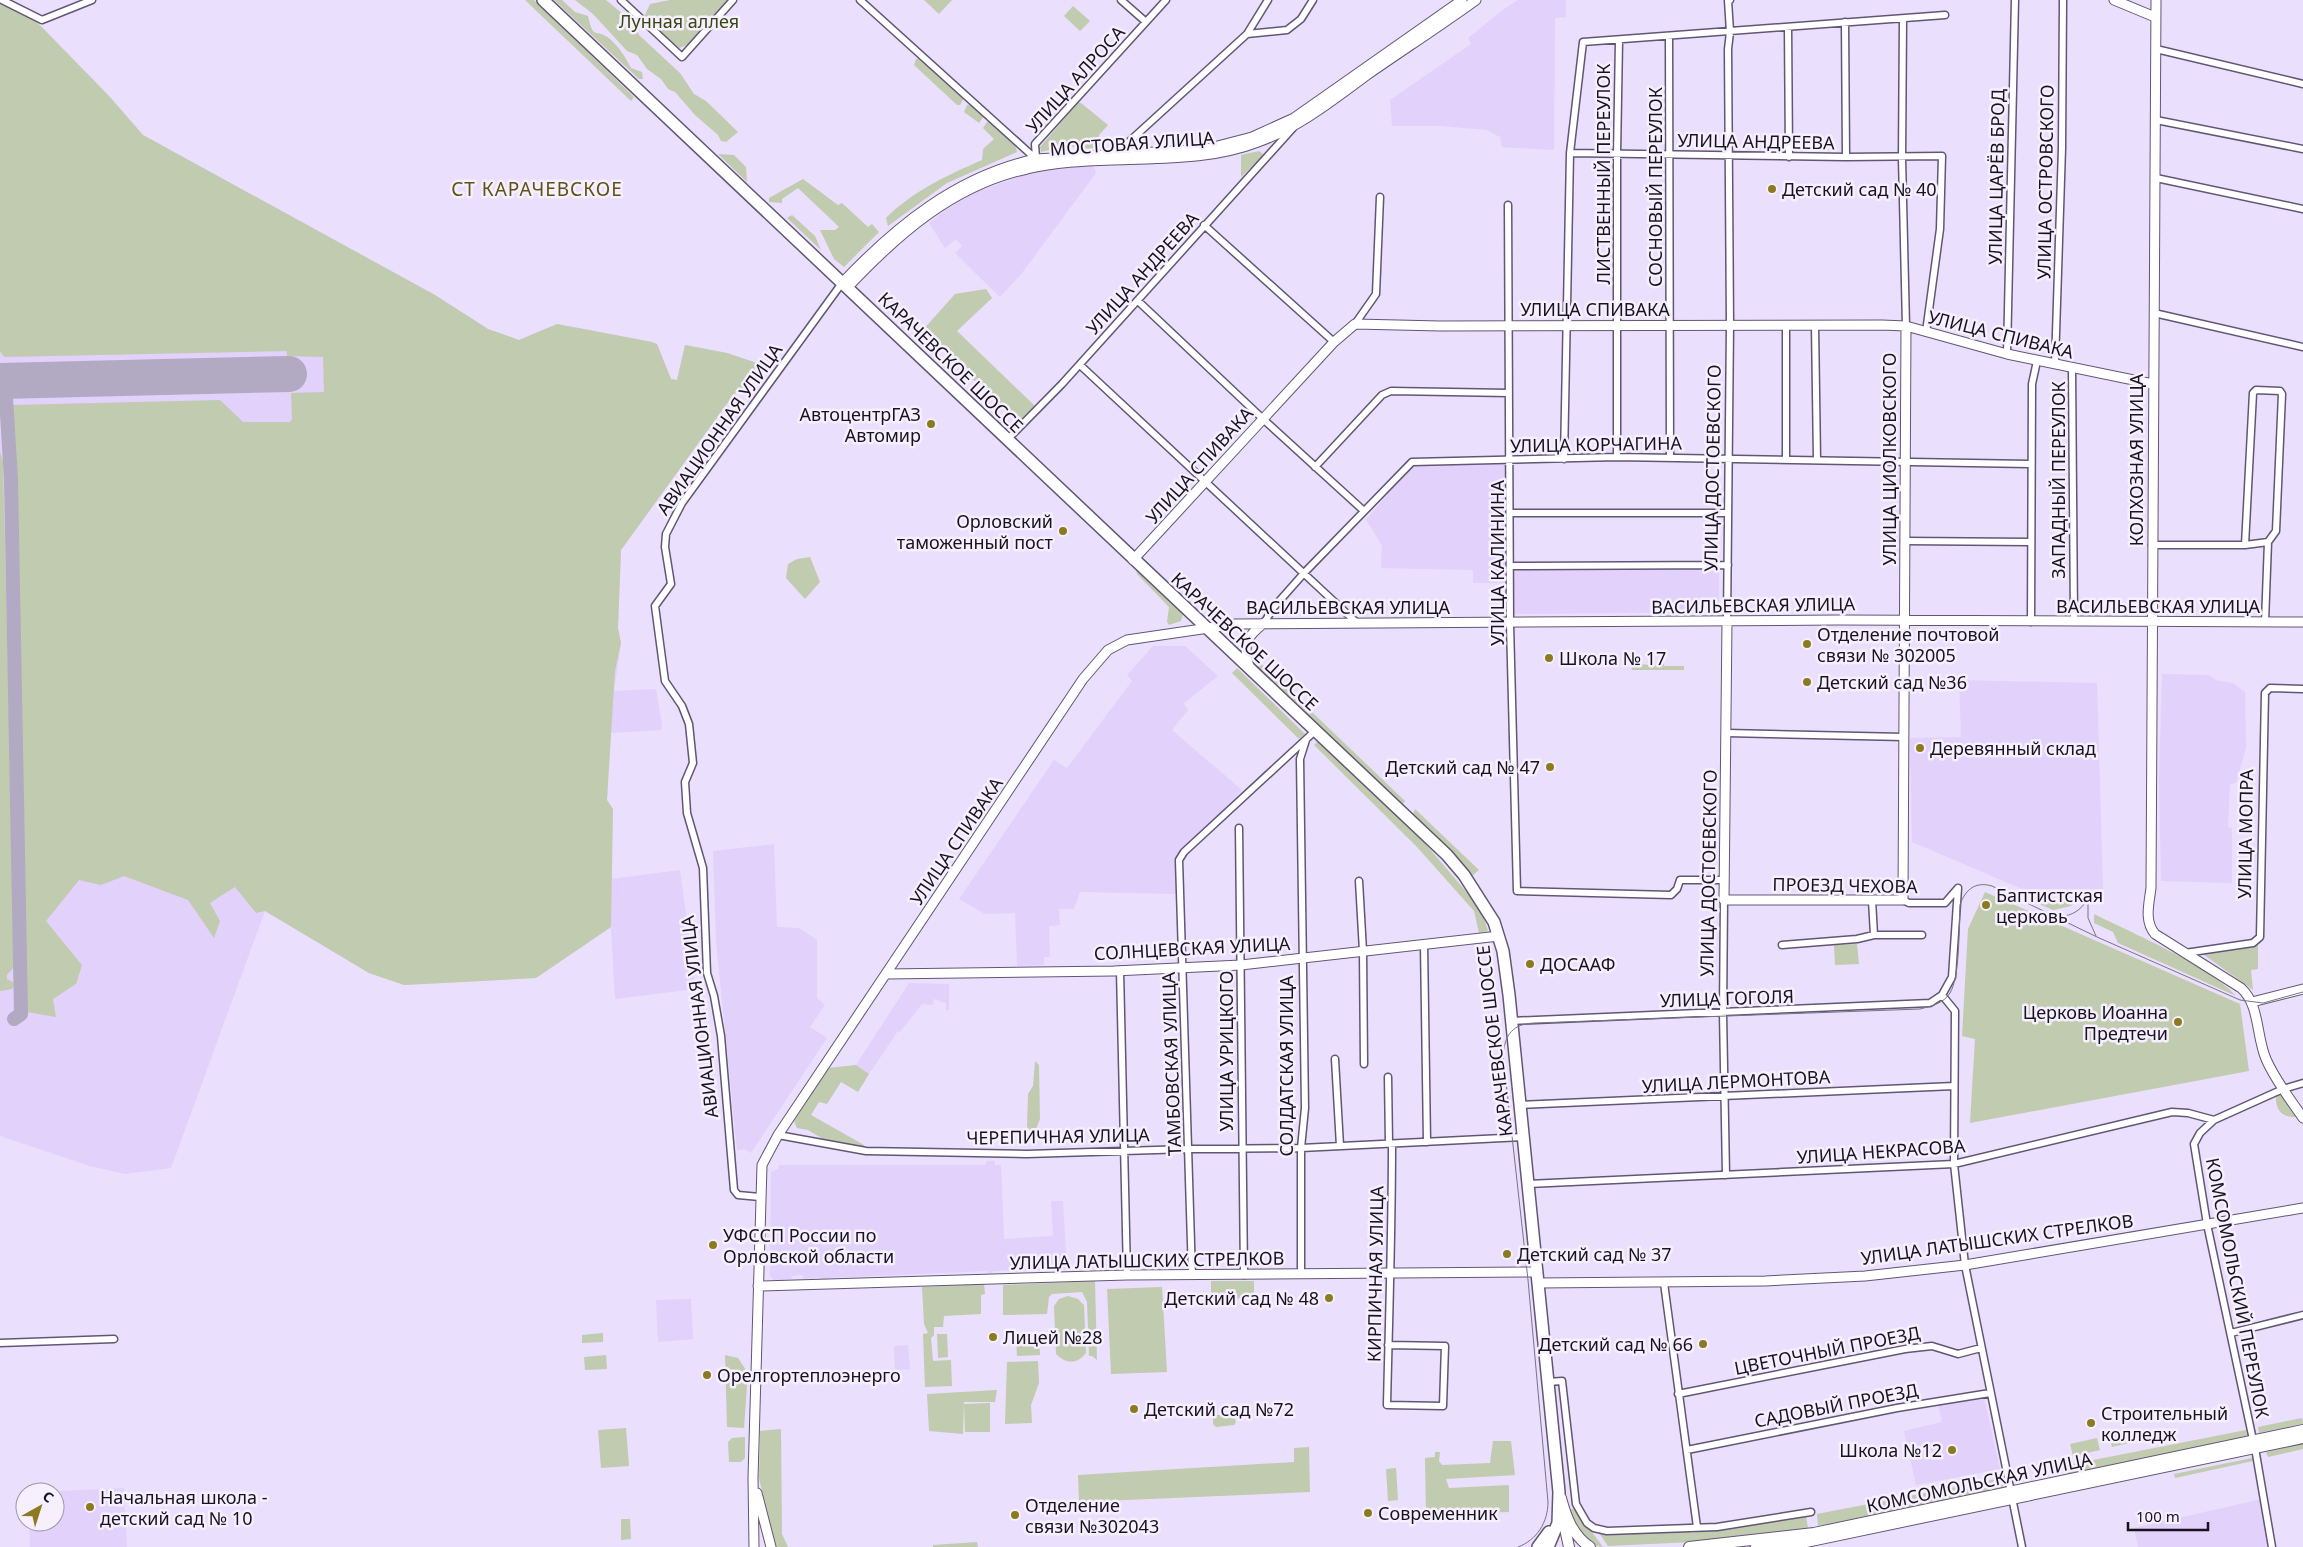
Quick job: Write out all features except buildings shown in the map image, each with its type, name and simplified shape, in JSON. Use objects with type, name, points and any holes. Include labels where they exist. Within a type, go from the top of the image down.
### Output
[{"type":"highway","name":"КАРАЧЕВСКОЕ ШОССЕ","points":[[543,0],[1446,855],[1478,895],[1494,922],[1506,966],[1559,1492]]},
{"type":"highway","points":[[1538,1547],[1551,1527],[1559,1492]]},
{"type":"highway","points":[[1548,1547],[1558,1523],[1559,1492]]},
{"type":"main road","name":"КОМСОМОЛЬСКАЯ УЛИЦА","points":[[1756,1547],[1806,1542],[2254,1444],[2303,1430]]},
{"type":"main road","name":"КОМСОМОЛЬСКАЯ УЛИЦА","points":[[2254,1444],[2303,1438]]},
{"type":"main road","points":[[1559,1492],[1563,1524],[1570,1547]]},
{"type":"main road","points":[[1559,1492],[1568,1521],[1578,1537],[1590,1547]]},
{"type":"main road","name":"КОМСОМОЛЬСКАЯ УЛИЦА","points":[[1689,1547],[1805,1534],[2012,1496]]},
{"type":"street","points":[[2,0],[42,20],[92,0]]},
{"type":"street","points":[[621,0],[682,57],[734,0]]},
{"type":"street","points":[[860,0],[1037,163]]},
{"type":"street","points":[[1121,0],[1146,22]]},
{"type":"street","name":"УЛИЦА АЛРОСА","points":[[1037,163],[1036,144],[1166,0]]},
{"type":"street","points":[[1124,153],[1125,146],[1133,138],[1246,34],[1268,0]]},
{"type":"street","points":[[1246,34],[1287,30],[1301,19],[1313,0]]},
{"type":"street","name":"МОСТОВАЯ УЛИЦА","points":[[845,286],[887,238],[930,204],[980,178],[1037,163],[1124,153],[1213,148],[1252,137],[1280,125],[1327,95],[1462,0]]},
{"type":"street","name":"УЛИЦА ДОСТОЕВСКОГО","points":[[1726,1175],[1723,1013],[1730,324],[1729,0]]},
{"type":"street","name":"УЛИЦА ЦАРЁВ БРОД","points":[[2007,354],[2015,0]]},
{"type":"street","name":"УЛИЦА ОСТРОВСКОГО","points":[[2055,364],[2062,148],[2063,0]]},
{"type":"street","points":[[2114,0],[2155,17]]},
{"type":"street","name":"КОЛХОЗНАЯ УЛИЦА","points":[[2156,0],[2151,888],[2148,921],[2150,928],[2155,934],[2185,953]]},
{"type":"street","name":"МОСТОВАЯ УЛИЦА","points":[[1037,163],[1206,155],[1258,143],[1297,123],[1472,1]]},
{"type":"street","points":[[1564,459],[1570,153],[1583,42],[1619,41],[1945,15]]},
{"type":"street","name":"УЛИЦА ЦИОЛКОВСКОГО","points":[[1903,18],[1902,158],[1906,326],[1903,462],[1905,621],[1903,900]]},
{"type":"street","points":[[1846,22],[1846,157]]},
{"type":"street","points":[[1788,27],[1789,157]]},
{"type":"street","name":"СОСНОВЫЙ ПЕРЕУЛОК","points":[[1669,36],[1670,457]]},
{"type":"street","name":"ЛИСТВЕННЫЙ ПЕРЕУЛОК","points":[[1617,457],[1616,154],[1619,41]]},
{"type":"street","points":[[2156,49],[2303,84]]},
{"type":"street","points":[[2156,120],[2303,150]]},
{"type":"street","name":"УЛИЦА АНДРЕЕВА","points":[[1007,440],[1080,364],[1266,155],[1297,123]]},
{"type":"street","points":[[1258,143],[1263,143],[1268,148],[1266,155]]},
{"type":"street","name":"УЛИЦА АНДРЕЕВА","points":[[1570,153],[1902,158],[1942,156],[1940,229],[1926,332]]},
{"type":"street","points":[[2156,178],[2303,209]]},
{"type":"street","points":[[1356,324],[1376,294],[1380,197]]},
{"type":"street","name":"УЛИЦА КАЛИНИНА","points":[[1508,204],[1512,514],[1510,624],[1517,891],[1670,895],[1677,890],[1680,880],[1724,880]]},
{"type":"street","points":[[1204,226],[1334,342]]},
{"type":"street","name":"АВИАЦИОННАЯ УЛИЦА","points":[[760,1197],[738,1195],[734,1190],[721,1036],[714,996],[707,973],[703,868],[687,812],[685,782],[693,763],[689,724],[682,706],[665,681],[655,606],[670,584],[665,547],[666,534],[682,504],[845,286]]},
{"type":"street","points":[[1138,300],[1263,419],[1364,510]]},
{"type":"street","points":[[2154,312],[2303,348]]},
{"type":"street","name":"УЛИЦА СПИВАКА","points":[[1133,560],[1334,342],[1356,324],[1906,326],[2007,354],[2153,384]]},
{"type":"street","points":[[1786,325],[1786,460]]},
{"type":"street","points":[[1815,325],[1817,460]]},
{"type":"street","points":[[2031,622],[2030,464],[2032,384],[2037,361]]},
{"type":"street","points":[[1080,364],[1358,623]]},
{"type":"street","name":"ЗАПАДНЫЙ ПЕРЕУЛОК","points":[[2072,368],[2074,621]]},
{"type":"street","points":[[2245,545],[2253,393],[2256,390],[2277,390],[2282,394],[2276,531],[2268,542],[2265,622]]},
{"type":"street","points":[[1315,467],[1382,395],[1391,391],[1509,393]]},
{"type":"street","name":"УЛИЦА КОРЧАГИНА","points":[[1264,623],[1274,607],[1304,572],[1412,462],[1617,457],[1728,457],[1786,460],[2030,464]]},
{"type":"street","points":[[1512,514],[1727,513]]},
{"type":"street","points":[[1904,541],[2030,542]]},
{"type":"street","points":[[2152,545],[2245,545],[2268,542]]},
{"type":"street","points":[[1512,566],[1728,565]]},
{"type":"street","name":"ВАСИЛЬЕВСКАЯ УЛИЦА","points":[[1204,627],[1264,623],[2303,622]]},
{"type":"street","points":[[1249,670],[1245,651],[1246,641],[1253,631],[1264,623]]},
{"type":"street","name":"УЛИЦА СПИВАКА","points":[[778,1135],[1100,657],[1116,645],[1127,640],[1204,627]]},
{"type":"street","name":"УЛИЦА МОПРА","points":[[2185,953],[2253,943],[2260,937],[2265,693],[2270,688],[2303,690]]},
{"type":"street","name":"ТАМБОВСКАЯ УЛИЦА","points":[[1192,1275],[1184,968],[1179,860],[1184,852],[1315,731]]},
{"type":"street","points":[[1726,733],[1904,736]]},
{"type":"street","name":"СОЛДАТСКАЯ УЛИЦА","points":[[1301,1273],[1301,1148],[1304,1108],[1300,760],[1306,740]]},
{"type":"street","name":"УЛИЦА УРИЦКОГО","points":[[1239,828],[1241,1149],[1244,1274]]},
{"type":"street","points":[[1360,881],[1364,1064]]},
{"type":"street","name":"ПРОЕЗД ЧЕХОВА","points":[[1724,900],[1903,900],[1909,903],[1945,903],[1958,888],[1952,977],[1942,995]]},
{"type":"street","points":[[1872,900],[1874,935]]},
{"type":"street","points":[[1782,945],[1857,939],[1874,935],[1922,935]]},
{"type":"street","name":"СОЛНЦЕВСКАЯ УЛИЦА","points":[[886,974],[1184,968],[1301,958],[1499,936]]},
{"type":"street","points":[[1424,944],[1427,1142]]},
{"type":"street","points":[[2185,953],[2241,988],[2252,1002],[2260,1042],[2266,1058],[2283,1089],[2303,1118]]},
{"type":"street","points":[[1120,970],[1127,1275]]},
{"type":"street","points":[[2252,1002],[2303,988]]},
{"type":"street","points":[[1942,995],[1955,1011],[1954,1164],[1965,1264],[2022,1547]]},
{"type":"street","name":"УЛИЦА ГОГОЛЯ","points":[[1511,1021],[1920,1005],[1930,1003],[1942,995]]},
{"type":"street","points":[[1335,1059],[1340,1146]]},
{"type":"street","points":[[1388,1077],[1391,1144]]},
{"type":"street","points":[[2214,1120],[2283,1089],[2303,1083]]},
{"type":"street","name":"УЛИЦА ЛЕРМОНТОВА","points":[[1520,1105],[1954,1086]]},
{"type":"street","name":"УЛИЦА НЕКРАСОВА","points":[[1528,1184],[1954,1164],[2172,1112],[2188,1112],[2214,1120]]},
{"type":"street","name":"КОМСОМОЛЬСКИЙ ПЕРЕУЛОК","points":[[2214,1120],[2200,1133],[2194,1144],[2207,1224],[2232,1332],[2272,1547]]},
{"type":"street","points":[[754,1547],[753,1478],[760,1197],[762,1165],[778,1135]]},
{"type":"street","name":"ЧЕРЕПИЧНАЯ УЛИЦА","points":[[778,1135],[866,1151],[1027,1154],[1188,1148],[1301,1148],[1523,1137]]},
{"type":"street","name":"КИРПИЧНАЯ УЛИЦА","points":[[1388,1345],[1445,1346],[1443,1406],[1387,1405],[1388,1345],[1392,1272],[1391,1144]]},
{"type":"street","name":"УЛИЦА ЛАТЫШСКИХ СТРЕЛКОВ","points":[[758,1286],[1127,1275],[1392,1272],[1664,1282],[1865,1276],[1965,1264],[2303,1208]]},
{"type":"street","points":[[1664,1282],[1678,1394],[1698,1527]]},
{"type":"street","points":[[2232,1332],[2303,1315]]},
{"type":"street","points":[[0,1343],[114,1338]]},
{"type":"street","name":"ЦВЕТОЧНЫЙ ПРОЕЗД","points":[[1678,1394],[1905,1349],[1932,1346],[1958,1354],[1981,1348]]},
{"type":"street","points":[[1548,1382],[1562,1381],[1575,1502],[1581,1516],[1594,1528],[1607,1531],[1718,1526],[1811,1512]]},
{"type":"street","name":"САДОВЫЙ ПРОЕЗД","points":[[1687,1450],[1897,1408],[1990,1393]]},
{"type":"street","points":[[753,1478],[771,1547]]},
{"type":"shaded area","points":[[1518,0],[1566,0],[1566,17],[1555,18],[1554,150],[1502,147],[1500,137],[1487,130],[1441,126],[1392,126],[1390,100],[1471,44],[1468,38]]},
{"type":"shaded area","points":[[0,3],[89,75],[143,135],[435,295],[488,329],[519,340],[557,324],[652,342],[657,344],[671,379],[677,380],[685,345],[727,353],[760,364],[749,389],[734,394],[621,550],[618,628],[621,643],[614,691],[656,689],[662,726],[661,730],[610,733],[607,800],[613,809],[611,879],[680,870],[696,989],[615,999],[611,927],[536,978],[404,985],[369,973],[265,911],[171,1168],[125,1174],[90,1166],[0,1136]]},
{"type":"shaded area","points":[[1093,165],[1096,173],[1022,273],[1000,297],[955,253],[962,246],[956,239],[945,248],[929,223],[947,209],[977,192],[1032,172]]},
{"type":"shaded area","points":[[1510,462],[1509,583],[1473,583],[1473,570],[1381,568],[1382,545],[1366,520],[1413,464]]},
{"type":"shaded area","points":[[1719,567],[1719,612],[1514,614],[1513,568]]},
{"type":"shaded area","points":[[1153,646],[1185,646],[1218,676],[1184,703],[1188,710],[1172,730],[1242,790],[1175,860],[1178,894],[1080,892],[1074,909],[1059,909],[1060,925],[1049,926],[1050,957],[1044,957],[1044,965],[1017,966],[1015,913],[985,914],[959,899],[1054,760],[1067,768],[1132,681],[1127,675]]},
{"type":"shaded area","points":[[2162,674],[2208,675],[2218,681],[2233,683],[2245,692],[2246,748],[2236,783],[2230,784],[2228,827],[2232,828],[2232,883],[2161,881],[2159,778]]},
{"type":"shaded area","points":[[1959,680],[2097,683],[2103,889],[2022,889],[1912,842],[1910,738],[1961,737]]},
{"type":"shaded area","points":[[774,844],[777,927],[799,928],[817,940],[817,998],[825,1005],[810,1027],[827,1038],[751,1153],[745,1149],[737,1150],[716,941],[713,851]]},
{"type":"shaded area","points":[[909,983],[949,984],[949,1010],[946,1010],[946,1003],[934,999],[933,1005],[922,1004],[900,1032],[898,1031],[869,1074],[856,1065]]},
{"type":"shaded area","points":[[987,1161],[995,1161],[995,1165],[1001,1165],[1004,1239],[1053,1236],[1051,1201],[1063,1201],[1067,1269],[993,1271],[992,1274],[988,1275],[987,1271],[827,1278],[827,1281],[820,1281],[820,1277],[803,1279],[803,1275],[774,1281],[770,1276],[771,1172],[778,1169],[779,1165],[985,1165]]},
{"type":"shaded area","points":[[691,1299],[693,1339],[658,1342],[656,1300]]},
{"type":"shaded area","points":[[908,1345],[910,1369],[895,1370],[894,1346]]},
{"type":"shaded area","name":"Школа №12","points":[[1984,1397],[2000,1469],[1916,1485],[1904,1431],[1942,1422],[1938,1404]]},
{"type":"shaded area","name":"Начальная школа - детский сад № 10","points":[[124,1488],[127,1547],[30,1547],[29,1532],[65,1532],[65,1491]]},
{"type":"shaded area","points":[[2262,1499],[2268,1547],[2138,1547],[2134,1528]]},
{"type":"green space","points":[[525,0],[534,0],[634,97],[631,101]]},
{"type":"green space","points":[[554,0],[562,0],[575,12],[588,16],[594,32],[610,39],[622,53],[631,68],[642,72],[643,79],[639,79]]},
{"type":"green space","points":[[575,0],[606,0],[636,25],[639,35],[680,73],[694,94],[706,101],[738,132],[726,142],[721,141],[718,135],[695,115],[675,92],[668,89],[661,79],[647,69],[637,55],[627,51],[593,14]]},
{"type":"green space","name":"Лунная аллея","points":[[670,0],[728,0],[687,45],[679,48],[644,17],[650,4]]},
{"type":"green space","points":[[924,0],[952,0],[939,14]]},
{"type":"green space","points":[[0,3],[34,19],[110,97],[143,135],[435,295],[488,329],[519,340],[557,324],[652,342],[657,344],[671,379],[677,380],[685,345],[727,353],[760,364],[749,389],[734,394],[621,550],[618,628],[621,643],[615,671],[607,800],[613,809],[611,927],[536,978],[404,985],[369,973],[265,911],[256,913],[235,887],[210,903],[220,921],[214,938],[188,900],[124,876],[101,885],[79,880],[46,921],[82,965],[76,984],[53,999],[56,1017],[27,1012],[13,405],[220,400],[243,422],[290,422],[292,419],[291,393],[324,392],[323,357],[287,356],[287,351],[4,357],[0,351]]},
{"type":"green space","points":[[1073,6],[1090,21],[1080,31],[1064,16]]},
{"type":"green space","points":[[920,58],[964,98],[960,105],[957,105],[914,65],[916,59]]},
{"type":"green space","points":[[1078,103],[1081,103],[1108,125],[1099,135],[1101,148],[1079,149],[1068,145],[1041,152],[1040,147]]},
{"type":"green space","points":[[971,104],[984,116],[979,123],[964,112],[967,105]]},
{"type":"green space","points":[[990,121],[1015,144],[1017,152],[947,183],[888,226],[886,218],[896,208],[944,178],[982,160],[983,149],[994,139],[983,128]]},
{"type":"green space","points":[[1259,151],[1264,155],[1241,177],[1241,155]]},
{"type":"green space","points":[[718,154],[734,155],[746,167],[747,182]]},
{"type":"green space","points":[[803,179],[838,205],[842,203],[868,227],[872,224],[879,232],[844,267],[834,259],[820,230],[835,230],[839,227],[798,188],[782,199],[782,203],[769,202],[769,198]]},
{"type":"green space","points":[[792,215],[815,236],[821,250],[787,218]]},
{"type":"green space","points":[[986,289],[992,298],[957,331],[1036,407],[1020,424],[922,331],[955,294]]},
{"type":"green space","points":[[0,452],[3,461],[15,966],[7,975],[7,979],[15,983],[12,989],[0,991]]},
{"type":"green space","points":[[810,557],[820,582],[805,599],[786,578],[788,564],[797,559]]},
{"type":"green space","points":[[1136,569],[1183,614],[1181,621],[1169,625],[1167,622],[1169,607],[1137,574]]},
{"type":"green space","points":[[1247,650],[1405,801],[1401,806],[1252,662]]},
{"type":"green space","points":[[1660,658],[1663,658],[1664,666],[1684,666],[1684,670],[1632,670],[1631,663],[1659,666]]},
{"type":"green space","points":[[1237,668],[1305,734],[1299,739],[1232,673]]},
{"type":"green space","points":[[1318,741],[1422,840],[1481,909],[1488,931],[1479,933],[1474,911],[1417,847],[1314,745]]},
{"type":"green space","points":[[1415,809],[1479,870],[1472,876],[1413,814]]},
{"type":"green space","points":[[1985,892],[2240,1004],[2249,1071],[1970,1123],[1975,1039],[1962,1036],[1968,929]]},
{"type":"green space","points":[[2021,896],[2075,901],[2071,906],[2053,910]]},
{"type":"green space","points":[[2094,914],[2190,962],[2208,973],[2236,996],[2118,943],[2113,932],[2094,923]]},
{"type":"green space","points":[[2258,943],[2258,969],[2251,970],[2253,990],[2203,954]]},
{"type":"green space","points":[[1857,944],[1859,964],[1835,965],[1834,945]]},
{"type":"green space","points":[[1035,1061],[1039,1065],[1040,1119],[1036,1129],[1032,1131],[1027,1127],[1028,1094],[1033,1086]]},
{"type":"green space","points":[[856,1065],[869,1074],[858,1092],[841,1082],[827,1104],[819,1102],[811,1115],[864,1145],[863,1148],[828,1142],[808,1130],[797,1128],[794,1121],[828,1068]]},
{"type":"green space","points":[[2281,1093],[2298,1117],[2284,1115],[2279,1110],[2276,1096]]},
{"type":"green space","points":[[1095,1281],[1097,1360],[1089,1356],[1087,1302],[1082,1292],[1052,1294],[1049,1297],[1047,1314],[1003,1315],[1003,1285]]},
{"type":"green space","points":[[1211,1281],[1254,1281],[1254,1298],[1211,1299]]},
{"type":"green space","points":[[984,1284],[985,1294],[981,1295],[981,1314],[944,1316],[943,1327],[934,1327],[934,1335],[931,1338],[933,1361],[951,1360],[952,1386],[925,1387],[923,1334],[928,1333],[924,1324],[922,1287]]},
{"type":"green space","points":[[1162,1287],[1167,1372],[1111,1374],[1107,1289]]},
{"type":"green space","points":[[1068,1296],[1078,1299],[1084,1305],[1086,1353],[1078,1360],[1071,1362],[1064,1360],[1056,1354],[1054,1306],[1059,1299]]},
{"type":"green space","points":[[603,1333],[603,1342],[582,1343],[582,1335]]},
{"type":"green space","points":[[937,1334],[947,1334],[948,1357],[938,1358]]},
{"type":"green space","points":[[1016,1335],[1039,1335],[1040,1355],[1017,1356]]},
{"type":"green space","points":[[606,1355],[607,1369],[585,1370],[584,1357]]},
{"type":"green space","points":[[725,1355],[738,1358],[748,1373],[744,1428],[727,1427]]},
{"type":"green space","points":[[1038,1361],[1039,1383],[1031,1405],[1032,1423],[1005,1424],[1007,1362]]},
{"type":"green space","points":[[997,1390],[995,1402],[964,1402],[963,1434],[929,1431],[927,1394]]},
{"type":"green space","points":[[990,1403],[990,1432],[965,1432],[964,1404]]},
{"type":"green space","points":[[1233,1414],[1236,1422],[1234,1425],[1216,1427],[1213,1424],[1215,1415]]},
{"type":"green space","points":[[2302,1418],[2303,1424],[2259,1433],[2258,1427]]},
{"type":"green space","points":[[626,1428],[629,1466],[601,1468],[598,1430]]},
{"type":"green space","points":[[781,1429],[782,1534],[788,1547],[775,1547],[759,1478],[760,1431]]},
{"type":"green space","points":[[2139,1429],[2141,1437],[2138,1441],[2112,1447],[2109,1435]]},
{"type":"green space","points":[[2246,1430],[2247,1437],[2161,1457],[2067,1474],[2062,1470],[2063,1466]]},
{"type":"green space","points":[[745,1437],[745,1458],[741,1462],[729,1462],[728,1442],[732,1438]]},
{"type":"green space","points":[[2097,1438],[2100,1450],[2073,1456],[2070,1444]]},
{"type":"green space","points":[[1493,1441],[1511,1441],[1515,1475],[1446,1479],[1449,1488],[1509,1485],[1509,1512],[1426,1515],[1425,1458],[1435,1457],[1435,1452],[1440,1452],[1439,1461],[1442,1465],[1490,1463]]},
{"type":"green space","points":[[2303,1443],[2303,1449],[2268,1457],[2266,1452]]},
{"type":"green space","points":[[1309,1447],[1310,1492],[1079,1502],[1078,1475],[1294,1462],[1294,1448]]},
{"type":"green space","points":[[2252,1458],[2253,1461],[2175,1478],[2174,1474]]},
{"type":"green space","points":[[1396,1468],[1398,1500],[1388,1501],[1386,1469]]},
{"type":"green space","points":[[2002,1478],[2004,1489],[1818,1526],[1817,1514]]},
{"type":"green space","points":[[1568,1509],[1575,1509],[1603,1547],[1590,1543],[1585,1538]]},
{"type":"green space","points":[[1806,1516],[1808,1528],[1693,1542],[1608,1546],[1599,1533],[1608,1535],[1690,1529],[1691,1533]]},
{"type":"green space","points":[[621,1519],[630,1519],[631,1539],[621,1540]]},
{"type":"green space","points":[[977,1542],[978,1547],[933,1547],[933,1545]]},
{"type":"taxiway","points":[[0,370],[5,381],[11,480],[21,1014],[14,1019]]},
{"type":"runway","points":[[0,381],[289,374]]},
{"type":"tram line","points":[[1518,1547],[1536,1535],[1544,1523],[1548,1502],[1528,1280],[1503,1055],[1508,1036],[1515,1028],[1534,1023],[1920,1009],[1932,1006],[1947,997],[1956,975],[1960,905],[1968,891],[1981,885],[1992,886],[2097,937],[2240,1000],[2263,1003],[2303,992]]},
{"type":"tram line","points":[[2088,891],[2088,918],[2096,936]]},
{"type":"tram line","points":[[2056,916],[2066,916],[2075,912],[2088,898]]},
{"type":"place","name":"Детский сад № 40","points":[[1772,189]]},
{"type":"place","name":"АвтоцентрГАЗ Автомир","points":[[931,424]]},
{"type":"place","name":"Орловский таможенный пост","points":[[1063,531]]},
{"type":"place","name":"Отделение почтовой связи № 302005","points":[[1807,644]]},
{"type":"place","name":"Школа № 17","points":[[1549,658]]},
{"type":"place","name":"Детский сад №36","points":[[1807,682]]},
{"type":"place","name":"Деревянный склад","points":[[1920,748]]},
{"type":"place","name":"Детский сад № 47","points":[[1550,767]]},
{"type":"place","name":"Баптистская церковь","points":[[1986,905]]},
{"type":"place","name":"ДОСААФ","points":[[1530,964]]},
{"type":"place","name":"Церковь Иоанна Предтечи","points":[[2178,1022]]},
{"type":"place","name":"УФССП России по Орловской области","points":[[713,1245]]},
{"type":"place","name":"Детский сад № 37","points":[[1507,1254]]},
{"type":"place","name":"Детский сад № 48","points":[[1329,1298]]},
{"type":"place","name":"Лицей №28","points":[[993,1337]]},
{"type":"place","name":"Детский сад № 66","points":[[1703,1344]]},
{"type":"place","name":"Орелгортеплоэнерго","points":[[707,1375]]},
{"type":"place","name":"Детский сад №72","points":[[1134,1409]]},
{"type":"place","name":"Строительный колледж","points":[[2091,1423]]},
{"type":"place","name":"Школа №12","points":[[1952,1450]]},
{"type":"place","name":"Начальная школа - детский сад № 10","points":[[90,1507]]},
{"type":"place","name":"Современник","points":[[1368,1513]]},
{"type":"place","name":"Отделение связи №302043","points":[[1015,1515]]},
{"type":"district","name":"СТ КАРАЧЕВСКОЕ","points":[[537,189]]}]
